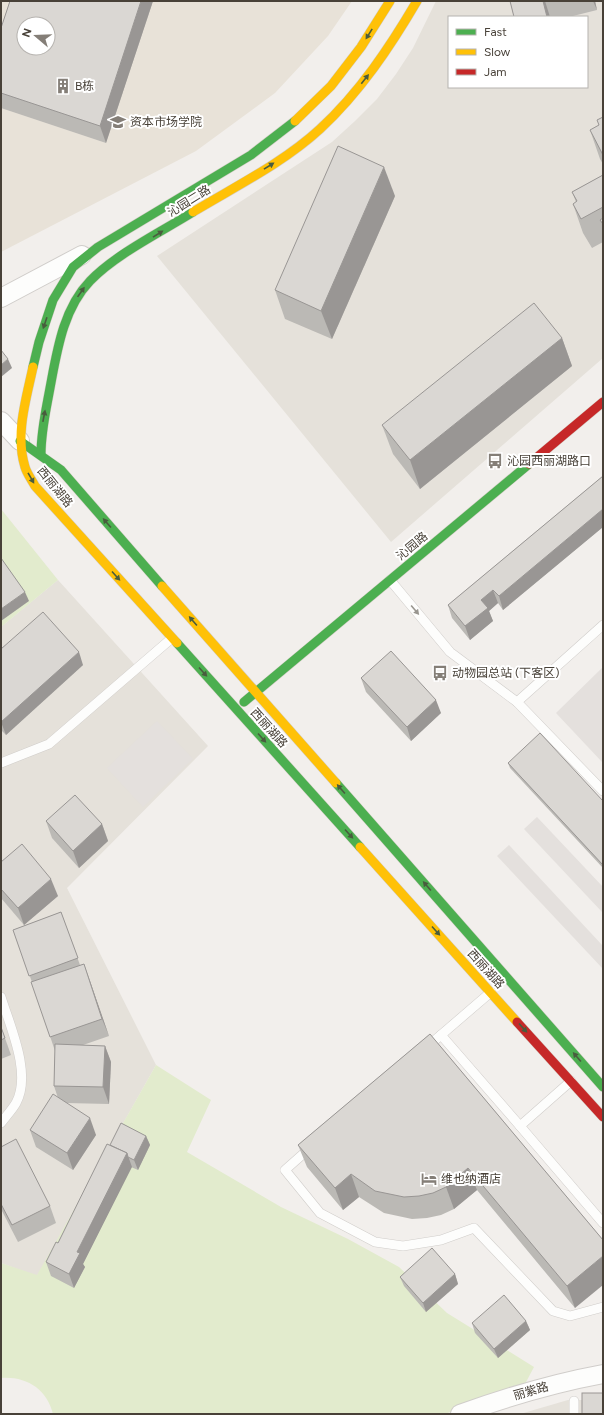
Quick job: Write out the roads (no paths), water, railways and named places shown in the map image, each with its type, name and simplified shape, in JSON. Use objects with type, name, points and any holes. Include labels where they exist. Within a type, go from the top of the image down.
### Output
[{"type":"street","name":"沁园二路","points":[[20,441],[23,414],[39,342],[53,300],[73,267],[98,247],[251,155],[294,122],[335,80],[361,47],[390,1]]},
{"type":"street","name":"沁园二路","points":[[41,454],[41,434],[57,349],[67,316],[82,291],[100,271],[125,254],[282,158],[320,128],[356,90],[387,51],[417,1]]},
{"type":"street","points":[[1,298],[98,247]]},
{"type":"street","name":"沁园路","points":[[236,709],[602,404]]},
{"type":"street","points":[[1,421],[20,441]]},
{"type":"street","name":"西丽湖路","points":[[20,441],[41,454],[61,470],[603,1087]]},
{"type":"street","name":"西丽湖路","points":[[20,441],[25,468],[35,486],[603,1116]]},
{"type":"street","name":"丽紫路","points":[[460,1414],[514,1396],[568,1381],[603,1374]]},
{"type":"lane","points":[[390,580],[450,652],[517,702],[603,791]]},
{"type":"lane","points":[[517,702],[603,625]]},
{"type":"lane","points":[[1,763],[49,744],[172,638]]},
{"type":"lane","points":[[417,1056],[491,992]]},
{"type":"lane","points":[[1,997],[17,1047],[23,1074],[17,1102],[1,1123]]},
{"type":"lane","points":[[441,1035],[603,1223]]},
{"type":"lane","points":[[520,1126],[571,1081]]},
{"type":"lane","points":[[321,1139],[285,1170],[320,1213],[375,1242],[403,1246],[440,1240],[474,1228],[553,1311],[570,1316],[603,1307]]},
{"type":"lane","points":[[574,1401],[574,1414]]},
{"type":"place","name":"B栋","points":[[63,86]]},
{"type":"place","name":"资本市场学院","points":[[118,122]]},
{"type":"place","name":"沁园西丽湖路口","points":[[495,461]]},
{"type":"place","name":"动物园总站 (下客区)","points":[[440,673]]},
{"type":"place","name":"维也纳酒店","points":[[429,1179]]}]
